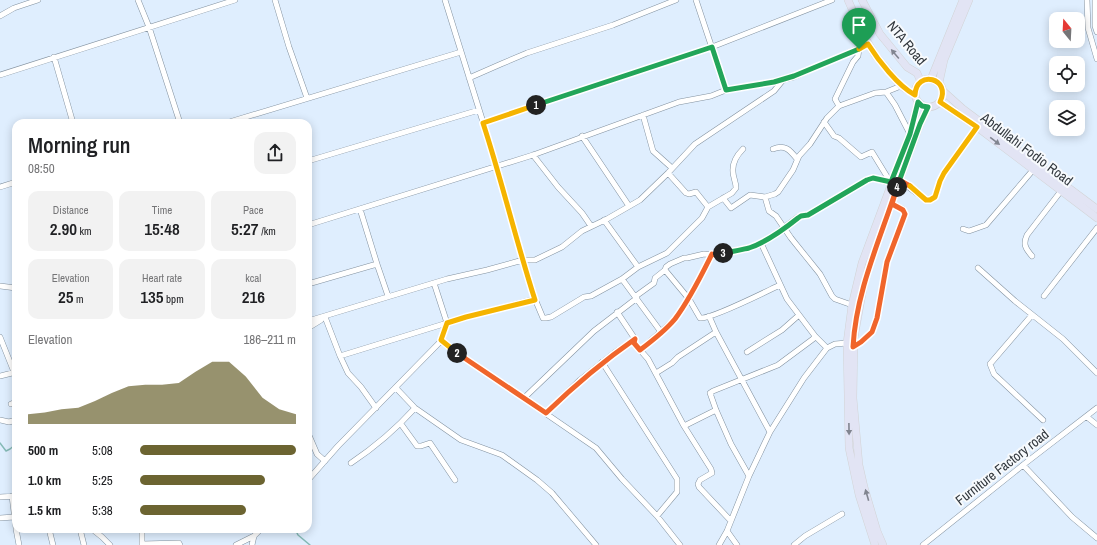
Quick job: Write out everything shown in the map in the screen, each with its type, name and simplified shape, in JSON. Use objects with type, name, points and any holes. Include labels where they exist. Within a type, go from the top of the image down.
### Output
[{"type":"main road","name":"NTA Road","points":[[848,0],[868,44],[875,55],[902,86],[915,95]]},
{"type":"main road","name":"NTA Road","points":[[862,0],[880,34],[907,67],[917,73],[921,82]]},
{"type":"main road","points":[[931,79],[964,0]]},
{"type":"main road","points":[[939,83],[944,60],[970,0]]},
{"type":"main road","points":[[931,79],[939,83],[943,91],[940,102],[933,107],[922,106],[918,102],[915,95],[915,90],[921,82],[931,79]]},
{"type":"main road","name":"Abdullahi Fodio Road","points":[[943,91],[963,109],[1097,209]]},
{"type":"main road","points":[[875,545],[859,495],[849,448],[852,305],[862,263],[910,134],[918,102]]},
{"type":"main road","name":"Abdullahi Fodio Road","points":[[940,102],[977,127],[1097,218]]},
{"type":"main road","points":[[883,545],[873,516],[859,465],[850,345],[864,283],[874,249],[928,107]]},
{"type":"street","points":[[0,16],[14,8],[38,0]]},
{"type":"street","points":[[138,0],[149,27],[179,119]]},
{"type":"street","points":[[0,75],[235,0]]},
{"type":"street","points":[[275,0],[289,47],[307,98]]},
{"type":"street","points":[[445,0],[497,167],[522,260],[535,300],[543,318],[546,318],[584,298],[591,296],[622,279],[638,267],[667,253],[702,218],[708,207],[732,193],[736,188],[732,172],[737,155],[743,149]]},
{"type":"street","points":[[469,78],[527,54],[613,25],[676,0]]},
{"type":"street","points":[[696,0],[726,90]]},
{"type":"street","points":[[483,123],[712,47],[832,0]]},
{"type":"street","points":[[1087,0],[1088,28],[1097,59]]},
{"type":"street","points":[[1094,0],[1095,26],[1097,32]]},
{"type":"street","points":[[312,224],[497,167],[678,102],[711,96],[726,90],[784,79],[868,44]]},
{"type":"street","points":[[839,106],[835,99],[853,62],[858,56],[859,49]]},
{"type":"street","points":[[239,119],[337,88],[461,52]]},
{"type":"street","points":[[54,58],[72,119]]},
{"type":"street","points":[[312,320],[434,283],[522,260],[535,260],[562,247],[582,231],[640,200],[668,174],[695,144],[769,95],[784,79]]},
{"type":"street","points":[[723,198],[731,208],[750,195],[764,197],[778,192],[793,170],[797,159],[810,144],[824,122],[834,110],[839,106],[875,93],[886,92],[902,86]]},
{"type":"street","points":[[886,92],[895,105],[910,134]]},
{"type":"street","points":[[312,161],[479,110]]},
{"type":"street","points":[[643,115],[653,151],[672,168]]},
{"type":"street","points":[[824,122],[834,136],[840,138],[861,157],[872,152],[891,182]]},
{"type":"street","points":[[899,180],[926,200],[930,200],[935,197],[944,173],[977,127]]},
{"type":"street","points":[[582,136],[629,206]]},
{"type":"street","points":[[773,149],[778,147],[787,148],[797,159]]},
{"type":"street","points":[[533,155],[558,188],[582,213],[591,226]]},
{"type":"street","points":[[963,229],[969,231],[986,225],[1033,170]]},
{"type":"street","points":[[668,174],[686,193],[689,194],[696,192],[708,207]]},
{"type":"street","points":[[524,398],[594,331],[654,283],[655,278],[670,264],[684,258],[704,254],[715,255],[748,248],[761,243],[801,216],[808,215],[867,180],[873,178],[891,182]]},
{"type":"street","points":[[0,186],[12,183]]},
{"type":"street","points":[[1032,256],[1026,249],[1024,241],[1061,191]]},
{"type":"street","points":[[764,197],[769,211],[773,213],[820,274],[832,296],[835,299],[852,305]]},
{"type":"street","points":[[719,545],[770,432],[804,378],[827,348],[835,344],[850,345],[861,342],[872,332],[877,318],[887,262],[905,214],[903,210],[892,204]]},
{"type":"street","points":[[360,210],[388,296]]},
{"type":"street","points":[[604,220],[638,267]]},
{"type":"street","points":[[1044,296],[1097,228]]},
{"type":"street","points":[[761,243],[787,299],[814,336],[827,348]]},
{"type":"street","points":[[640,350],[674,320],[689,299],[712,254]]},
{"type":"street","points":[[312,283],[377,264]]},
{"type":"street","points":[[978,268],[1062,339],[1097,373]]},
{"type":"street","points":[[665,270],[689,299],[700,318],[703,319],[780,285]]},
{"type":"street","points":[[622,279],[661,332]]},
{"type":"street","points":[[312,476],[338,446],[441,340],[447,323],[434,283]]},
{"type":"street","points":[[0,286],[12,288]]},
{"type":"street","points":[[340,356],[466,317],[535,300]]},
{"type":"street","points":[[617,312],[635,339],[634,343],[648,359],[684,426],[711,470],[712,473],[700,480],[698,484],[699,487],[731,521]]},
{"type":"street","points":[[747,352],[782,330],[799,315]]},
{"type":"street","points":[[1032,315],[990,364],[994,374],[1043,420]]},
{"type":"street","points":[[709,316],[716,332],[770,432]]},
{"type":"street","points":[[312,325],[325,317]]},
{"type":"street","points":[[325,317],[348,373],[362,387],[376,408]]},
{"type":"street","points":[[656,373],[716,332]]},
{"type":"street","points":[[749,476],[731,444],[710,393],[778,365],[813,339],[814,336]]},
{"type":"street","points":[[0,337],[2,348],[12,366]]},
{"type":"street","points":[[546,413],[580,380],[602,362],[635,339]]},
{"type":"street","points":[[441,340],[596,448],[622,479],[657,516],[680,545]]},
{"type":"street","points":[[602,362],[677,479],[677,492],[657,516]]},
{"type":"street","points":[[0,376],[12,373]]},
{"type":"street","points":[[396,388],[415,408],[461,440],[502,455],[537,480],[552,493],[596,545]]},
{"type":"street","points":[[351,463],[375,447],[401,424],[415,408]]},
{"type":"street","name":"Furniture Factory road","points":[[923,545],[1023,464],[1097,408]]},
{"type":"street","points":[[684,426],[716,410]]},
{"type":"street","points":[[1087,417],[1097,425]]},
{"type":"street","points":[[0,420],[12,421]]},
{"type":"street","points":[[401,424],[418,446],[430,443],[455,480]]},
{"type":"street","points":[[312,441],[318,454],[325,461]]},
{"type":"street","points":[[1023,464],[1072,517],[1097,538]]},
{"type":"street","points":[[0,497],[12,496]]},
{"type":"street","points":[[794,545],[842,514]]},
{"type":"street","points":[[0,518],[12,517]]},
{"type":"street","points":[[727,530],[737,545]]},
{"type":"street","points":[[17,533],[19,545]]},
{"type":"street","points":[[50,533],[53,545]]},
{"type":"street","points":[[81,533],[84,545]]},
{"type":"street","points":[[96,533],[110,545]]},
{"type":"street","points":[[142,533],[142,544],[179,543],[180,545]]},
{"type":"street","points":[[236,545],[257,533]]},
{"type":"street","points":[[252,545],[254,536]]},
{"type":"waterway","points":[[0,443],[6,451],[12,447]]},
{"type":"waterway","points":[[297,533],[310,545]]},
{"type":"route","points":[[859,49],[794,76],[755,86],[726,90],[712,47],[483,123],[535,300],[447,323],[441,340],[459,354],[546,413],[580,380],[614,353],[635,339],[634,343],[640,350],[674,320],[689,299],[712,254],[715,255],[748,248],[761,243],[801,216],[808,215],[834,201],[867,180],[873,178],[891,182],[910,134],[918,102],[922,106],[928,107],[899,180],[892,204],[874,249],[864,283],[853,347],[861,342],[872,332],[877,318],[887,262],[905,214],[903,210],[892,204],[899,180],[913,188],[926,200],[930,200],[935,197],[944,173],[977,127],[940,102],[943,91],[942,87],[936,81],[931,79],[921,82],[917,85],[915,95],[907,91],[902,86],[875,55],[868,44],[859,49]]}]
